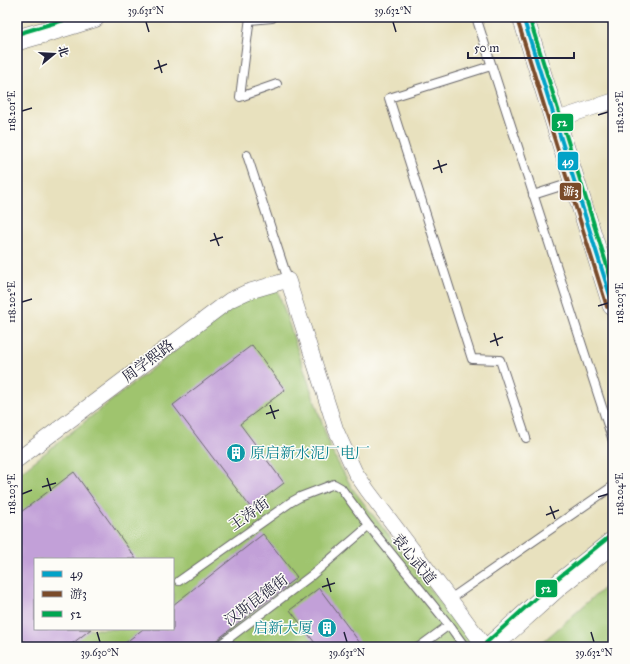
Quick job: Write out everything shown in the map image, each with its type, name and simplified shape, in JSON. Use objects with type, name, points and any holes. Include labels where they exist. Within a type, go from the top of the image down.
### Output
[{"type":"street","points":[[17,40],[94,17]]},
{"type":"street","points":[[523,17],[613,305]]},
{"type":"street","points":[[555,120],[613,100]]},
{"type":"street","points":[[288,280],[336,430],[355,472],[485,647]]},
{"type":"street","name":"周学熙路","points":[[17,460],[230,300],[246,292],[288,280]]},
{"type":"street","points":[[490,647],[561,583],[613,542]]},
{"type":"street","points":[[508,647],[566,594],[613,558]]},
{"type":"lane","points":[[272,17],[250,18],[240,97],[277,84]]},
{"type":"lane","points":[[476,17],[613,441]]},
{"type":"lane","points":[[491,66],[389,98],[472,358],[500,360],[526,438]]},
{"type":"lane","points":[[247,155],[288,280]]},
{"type":"lane","points":[[533,195],[574,182]]},
{"type":"lane","name":"王涛街","points":[[178,581],[291,502],[334,484],[341,488]]},
{"type":"lane","points":[[450,599],[613,486]]},
{"type":"lane","name":"袁心武道","points":[[341,488],[369,526],[449,625],[464,647]]},
{"type":"lane","name":"汉斯昆德街","points":[[217,647],[312,575],[369,526]]},
{"type":"lane","points":[[419,647],[449,625]]},
{"type":"green space","points":[[277,288],[331,450],[352,488],[475,647],[17,647],[17,475],[224,312],[250,297]]},
{"type":"green space","points":[[613,580],[613,647],[537,647]]},
{"type":"building","name":"原启新水泥厂电厂","points":[[252,345],[285,390],[240,424],[284,483],[251,508],[173,405]]},
{"type":"building","points":[[74,472],[135,558],[34,558],[34,630],[90,630],[68,647],[27,647],[17,632],[17,515]]},
{"type":"building","points":[[263,534],[297,577],[208,647],[120,647],[142,630],[174,630],[174,604]]},
{"type":"building","name":"启新大厦","points":[[319,588],[363,647],[318,647],[290,610]]},
{"type":"transit line","name":"52","points":[[17,34],[74,17]]},
{"type":"transit line","name":"49","points":[[523,17],[613,305]]},
{"type":"transit line","name":"52","points":[[529,17],[613,285]]},
{"type":"transit line","name":"游3","points":[[517,19],[607,307]]},
{"type":"transit line","name":"52","points":[[486,643],[557,579],[609,537]]},
{"type":"place","name":"原启新水泥厂电厂","points":[[236,453]]},
{"type":"place","name":"启新大厦","points":[[327,628]]}]
